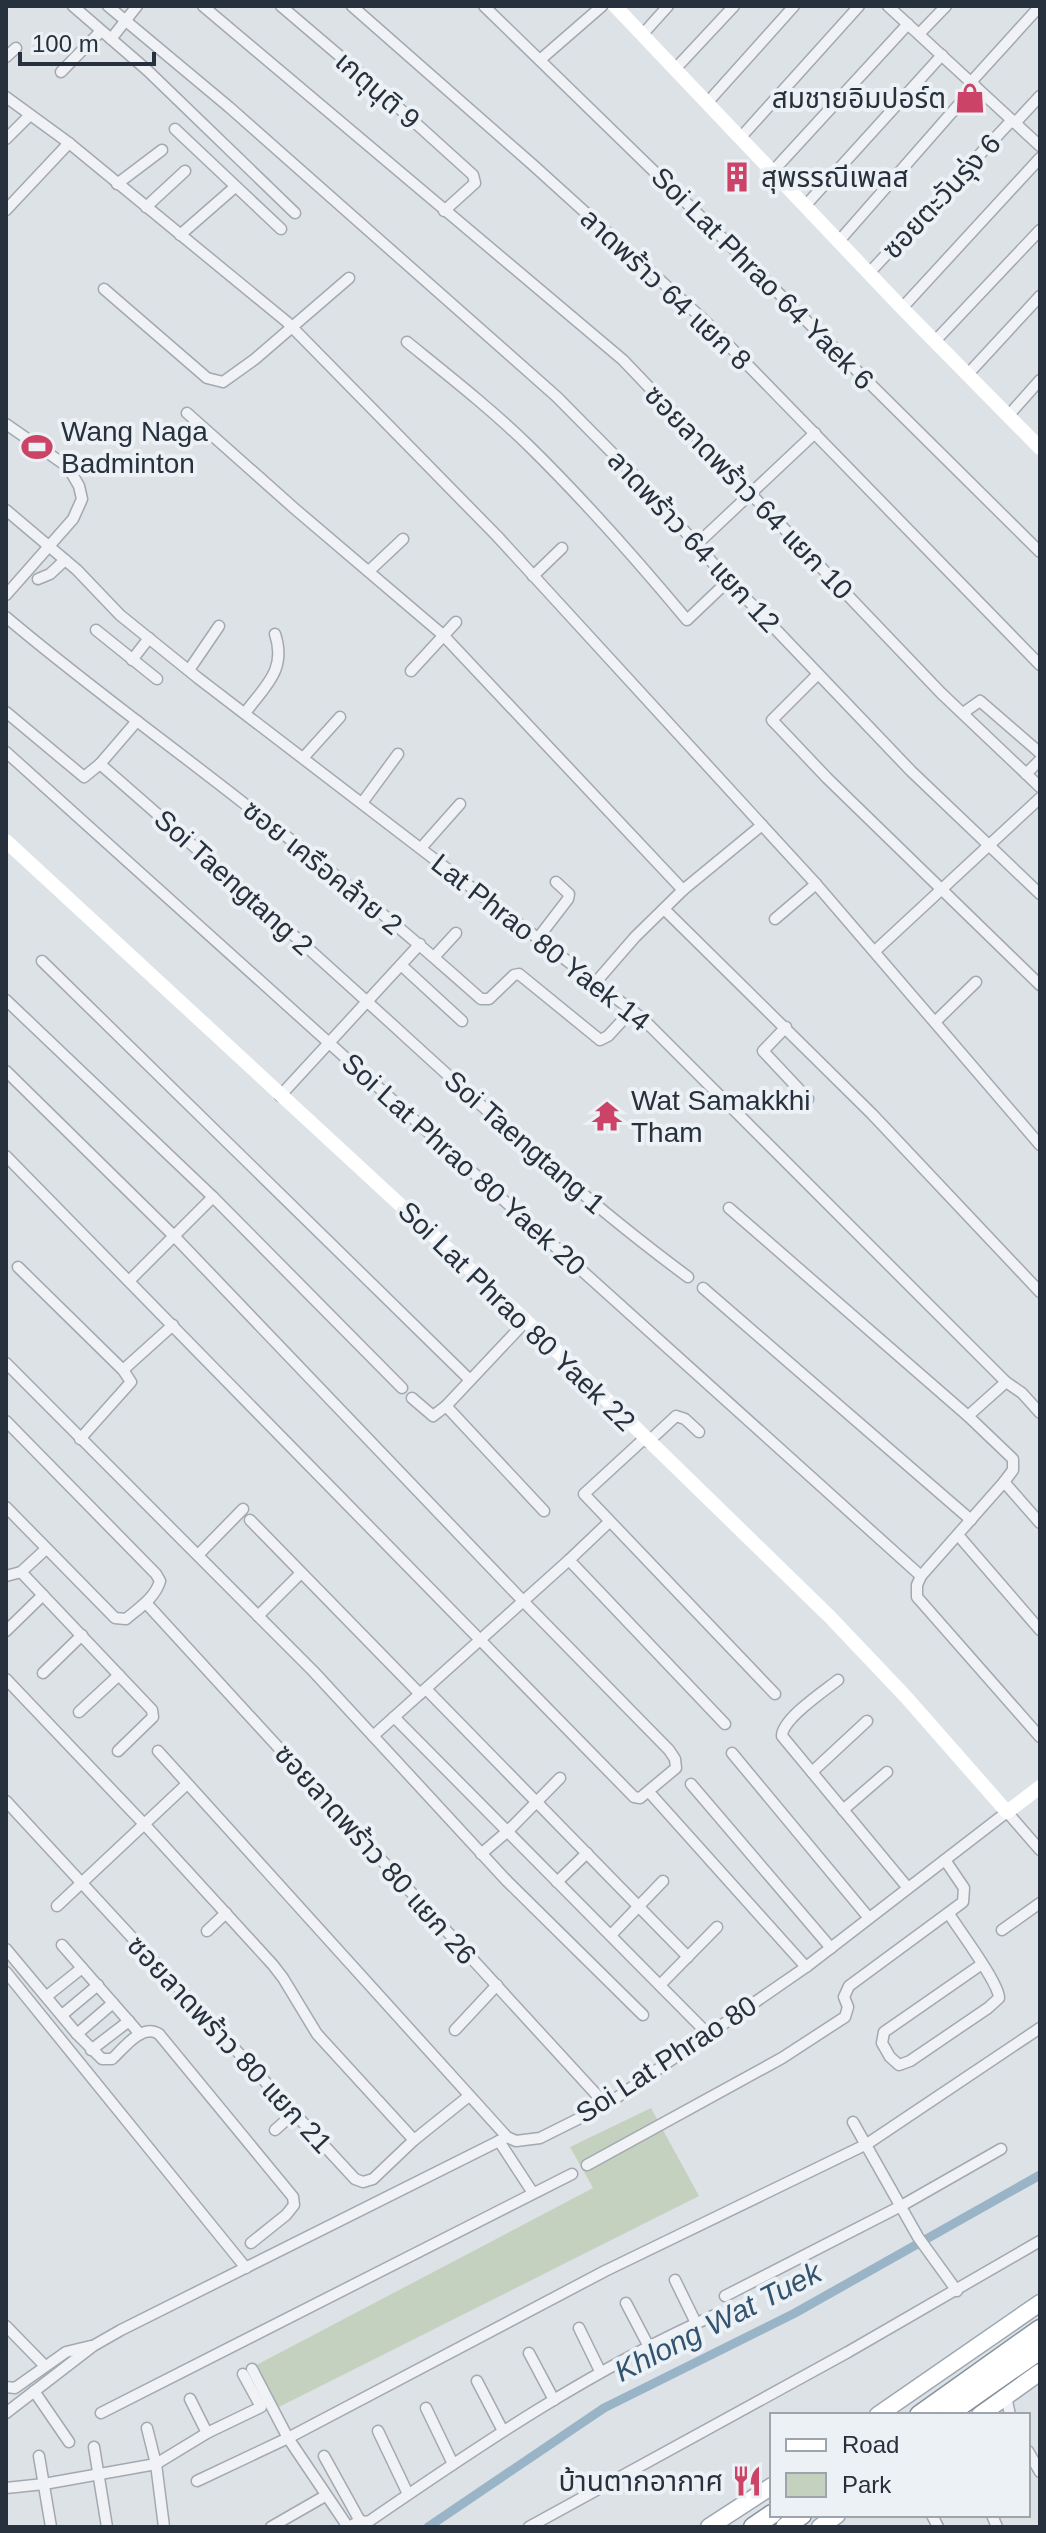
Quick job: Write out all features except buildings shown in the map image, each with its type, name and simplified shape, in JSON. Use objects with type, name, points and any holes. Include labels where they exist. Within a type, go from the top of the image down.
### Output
[{"type":"highway","points":[[922,2413],[1040,2329]]},
{"type":"highway","points":[[950,2413],[1040,2350]]},
{"type":"highway","points":[[753,2527],[770,2515]]},
{"type":"main road","points":[[881,2413],[1040,2303]]},
{"type":"main road","points":[[983,2413],[1040,2372]]},
{"type":"main road","points":[[709,2527],[770,2487]]},
{"type":"street","points":[[73,6],[147,70],[295,213]]},
{"type":"street","name":"ลาดพร้าว 64 แยก 12","points":[[108,6],[229,107],[557,397],[641,482],[696,545],[911,771],[1040,894]]},
{"type":"street","points":[[111,39],[137,6]]},
{"type":"street","name":"ซอยลาดพร้าว 64 แยก 10","points":[[203,6],[623,360],[963,713],[1040,787]]},
{"type":"street","name":"เกตุนุติ 9","points":[[281,6],[473,175],[475,183],[444,211]]},
{"type":"street","name":"ลาดพร้าว 64 แยก 8","points":[[352,6],[704,320],[1040,665]]},
{"type":"street","name":"Soi Lat Phrao 64 Yaek 6","points":[[484,6],[1040,552]]},
{"type":"street","points":[[541,59],[602,6]]},
{"type":"street","points":[[615,6],[902,308],[1040,448]]},
{"type":"street","points":[[642,35],[668,6]]},
{"type":"street","points":[[676,68],[734,6]]},
{"type":"street","points":[[707,103],[794,6]]},
{"type":"street","points":[[741,137],[859,6]]},
{"type":"street","points":[[888,6],[1040,146]]},
{"type":"street","points":[[919,34],[946,6]]},
{"type":"street","points":[[839,241],[1040,6]]},
{"type":"street","points":[[773,171],[908,24]]},
{"type":"street","points":[[61,72],[101,31]]},
{"type":"street","points":[[6,57],[16,48]]},
{"type":"street","points":[[805,206],[942,55]]},
{"type":"street","name":"ซอยตะวันรุ่ง 6","points":[[870,272],[1040,96]]},
{"type":"street","points":[[6,97],[69,143],[291,327],[533,576],[762,825],[875,951],[1040,1145]]},
{"type":"street","points":[[6,139],[30,115]]},
{"type":"street","points":[[175,129],[281,229]]},
{"type":"street","points":[[6,210],[69,143]]},
{"type":"street","points":[[117,184],[162,150]]},
{"type":"street","points":[[902,308],[1040,158]]},
{"type":"street","points":[[146,207],[185,171]]},
{"type":"street","points":[[180,235],[235,187]]},
{"type":"street","points":[[935,341],[1040,230]]},
{"type":"street","points":[[104,289],[207,378],[223,382],[255,359],[349,278]]},
{"type":"street","points":[[968,374],[1040,296]]},
{"type":"street","points":[[407,342],[470,393],[529,447],[628,550],[687,620],[729,580]]},
{"type":"street","points":[[1008,416],[1040,380]]},
{"type":"street","points":[[187,413],[443,635],[683,890]]},
{"type":"street","points":[[6,424],[68,467],[79,486],[80,506],[50,547],[6,595]]},
{"type":"street","points":[[696,545],[815,433]]},
{"type":"street","name":"Lat Phrao 80 Yaek 14","points":[[6,510],[65,560],[120,615],[632,1010],[1040,1413]]},
{"type":"street","points":[[369,571],[403,539]]},
{"type":"street","points":[[533,576],[562,548]]},
{"type":"street","points":[[38,579],[50,574],[65,560]]},
{"type":"street","name":"ซอย เครือคล้าย 2","points":[[6,617],[75,675],[247,805],[486,1001],[519,974],[600,1040],[608,1036],[632,1010]]},
{"type":"street","points":[[411,671],[456,622]]},
{"type":"street","points":[[189,670],[219,626]]},
{"type":"street","points":[[96,630],[157,679]]},
{"type":"street","points":[[245,713],[279,664],[280,649],[275,634]]},
{"type":"street","points":[[132,660],[149,638]]},
{"type":"street","points":[[818,674],[772,720],[1040,985]]},
{"type":"street","points":[[963,713],[980,701],[1040,753]]},
{"type":"street","points":[[6,712],[81,776],[87,776],[100,764],[137,721]]},
{"type":"street","points":[[303,758],[340,717]]},
{"type":"street","name":"Soi Lat Phrao 80 Yaek 20","points":[[6,752],[921,1576]]},
{"type":"street","points":[[362,803],[398,754]]},
{"type":"street","points":[[1026,774],[1040,760]]},
{"type":"street","name":"Soi Taengtang 2","points":[[100,764],[236,881],[367,1002]]},
{"type":"street","points":[[875,951],[1040,798]]},
{"type":"street","points":[[421,848],[460,804]]},
{"type":"street","points":[[596,982],[635,937],[683,890],[762,825]]},
{"type":"street","name":"Soi Lat Phrao 80 Yaek 22","points":[[6,841],[526,1321],[830,1617],[906,1697],[1007,1812]]},
{"type":"street","points":[[538,938],[569,896],[556,882]]},
{"type":"street","points":[[775,919],[816,884]]},
{"type":"street","points":[[664,909],[872,1114],[1040,1292]]},
{"type":"street","points":[[434,957],[456,933]]},
{"type":"street","points":[[280,1096],[420,944]]},
{"type":"street","points":[[42,961],[470,1380]]},
{"type":"street","points":[[401,965],[462,1021]]},
{"type":"street","points":[[935,1022],[976,982]]},
{"type":"street","points":[[6,1000],[213,1197],[402,1388]]},
{"type":"street","name":"Soi Taengtang 1","points":[[367,1002],[537,1156],[688,1277]]},
{"type":"street","points":[[786,1027],[763,1051],[808,1099]]},
{"type":"street","points":[[6,1071],[174,1236],[669,1750],[676,1768],[649,1792],[640,1798],[634,1797],[6,1156]]},
{"type":"street","points":[[129,1281],[213,1197]]},
{"type":"street","points":[[729,1208],[968,1416],[1013,1459],[1013,1470],[1004,1482],[921,1576],[917,1597],[1040,1737]]},
{"type":"street","points":[[18,1267],[123,1370],[131,1382],[80,1439]]},
{"type":"street","points":[[703,1288],[971,1520]]},
{"type":"street","points":[[412,1398],[430,1416],[446,1406],[526,1321]]},
{"type":"street","points":[[123,1370],[173,1325]]},
{"type":"street","points":[[6,1363],[314,1672],[481,1854],[643,2015]]},
{"type":"street","points":[[968,1416],[1006,1382]]},
{"type":"street","points":[[446,1406],[544,1511]]},
{"type":"street","points":[[699,1432],[685,1419],[676,1416],[584,1494],[775,1694]]},
{"type":"street","points":[[6,1421],[156,1574],[160,1585],[146,1603],[126,1619],[115,1618],[6,1507]]},
{"type":"street","points":[[1004,1482],[1040,1523]]},
{"type":"street","points":[[198,1555],[243,1509]]},
{"type":"street","points":[[250,1520],[537,1802],[688,1957]]},
{"type":"street","points":[[373,1736],[609,1522]]},
{"type":"street","points":[[958,1535],[1040,1630]]},
{"type":"street","points":[[6,1576],[21,1572],[46,1549]]},
{"type":"street","points":[[569,1560],[725,1724]]},
{"type":"street","points":[[21,1572],[154,1713],[118,1751]]},
{"type":"street","points":[[258,1616],[301,1573]]},
{"type":"street","points":[[6,1631],[43,1595]]},
{"type":"street","name":"ซอยลาดพร้าว 80 แยก 26","points":[[146,1603],[606,2105]]},
{"type":"street","points":[[43,1673],[82,1635]]},
{"type":"street","points":[[79,1712],[119,1675]]},
{"type":"street","points":[[6,1679],[226,1913],[283,1978],[317,2034],[414,2140]]},
{"type":"street","points":[[838,1680],[788,1721],[781,1729],[782,1736],[908,1888]]},
{"type":"street","points":[[394,1717],[708,2034]]},
{"type":"street","points":[[812,1772],[867,1721]]},
{"type":"street","points":[[158,1751],[469,2096],[503,2139],[533,2193]]},
{"type":"street","points":[[732,1753],[869,1918]]},
{"type":"street","points":[[843,1810],[887,1772]]},
{"type":"street","points":[[481,1854],[560,1778]]},
{"type":"street","points":[[57,1906],[187,1784]]},
{"type":"street","points":[[691,1784],[831,1948]]},
{"type":"street","name":"Soi Lat Phrao 80","points":[[503,2139],[540,2138],[606,2105],[806,1967],[1040,1787]]},
{"type":"street","points":[[649,1792],[806,1967]]},
{"type":"street","name":"ซอยลาดพร้าว 80 แยก 21","points":[[6,1801],[355,2179],[363,2182],[373,2179],[414,2140],[469,2096]]},
{"type":"street","points":[[1007,1812],[1040,1850]]},
{"type":"street","points":[[557,1882],[587,1853]]},
{"type":"street","points":[[587,2165],[782,2058],[836,2023],[848,2012],[844,1997],[849,1986],[963,1902],[964,1888],[945,1860]]},
{"type":"street","points":[[611,1935],[663,1881]]},
{"type":"street","points":[[1002,1930],[1040,1903]]},
{"type":"street","points":[[207,1931],[226,1913]]},
{"type":"street","points":[[949,1914],[982,1964],[999,1992],[999,1998],[910,2061],[899,2065],[894,2063],[882,2043],[884,2032],[982,1964]]},
{"type":"street","points":[[660,1985],[717,1927]]},
{"type":"street","points":[[62,1945],[140,2034]]},
{"type":"street","points":[[6,1949],[102,2059],[112,2059],[140,2034],[154,2030],[159,2034],[293,2197],[294,2205],[286,2215],[251,2243]]},
{"type":"street","points":[[47,1996],[82,1968]]},
{"type":"street","points":[[6,1972],[246,2268]]},
{"type":"street","points":[[62,2015],[98,1985]]},
{"type":"street","points":[[455,2030],[497,1985]]},
{"type":"street","points":[[77,2034],[113,2003]]},
{"type":"street","points":[[91,2050],[129,2021]]},
{"type":"street","points":[[197,2481],[288,2438],[605,2271],[867,2144],[1040,2028]]},
{"type":"street","points":[[275,2130],[294,2113]]},
{"type":"street","points":[[853,2122],[918,2237],[957,2291]]},
{"type":"street","points":[[6,2413],[93,2346],[121,2330],[503,2139]]},
{"type":"street","points":[[725,2296],[901,2206],[1001,2149]]},
{"type":"street","points":[[101,2413],[572,2174]]},
{"type":"street","points":[[529,2527],[957,2291],[1040,2241]]},
{"type":"street","points":[[675,2280],[696,2323]]},
{"type":"street","points":[[626,2303],[648,2345]]},
{"type":"street","points":[[6,2488],[156,2464],[207,2433],[261,2407],[248,2371],[325,2496],[348,2527],[365,2523],[600,2371],[717,2314]]},
{"type":"street","points":[[579,2328],[600,2371]]},
{"type":"street","points":[[7,2329],[45,2366]]},
{"type":"street","points":[[6,2387],[15,2388],[66,2352],[93,2346]]},
{"type":"street","points":[[529,2353],[554,2400]]},
{"type":"street","points":[[477,2381],[503,2431]]},
{"type":"street","points":[[34,2391],[69,2442]]},
{"type":"street","points":[[1006,2396],[1010,2413]]},
{"type":"street","points":[[190,2399],[207,2433]]},
{"type":"street","points":[[426,2408],[453,2464]]},
{"type":"street","points":[[147,2428],[156,2464],[164,2527]]},
{"type":"street","points":[[378,2431],[408,2494]]},
{"type":"street","points":[[94,2447],[107,2527]]},
{"type":"street","points":[[1030,2454],[1040,2472]]},
{"type":"street","points":[[39,2456],[51,2527]]},
{"type":"street","points":[[324,2456],[365,2523]]},
{"type":"street","points":[[271,2527],[325,2496]]},
{"type":"green space","points":[[651,2108],[699,2196],[271,2411],[249,2369],[593,2188],[570,2147]]},
{"type":"waterway","name":"Khlong Wat Tuek","points":[[428,2527],[604,2408],[795,2313],[1040,2175]]},
{"type":"place","name":"สมชายอิมปอร์ต","points":[[970,98]]},
{"type":"place","name":"สุพรรณีเพลส","points":[[737,177]]},
{"type":"place","name":"Wang Naga Badminton","points":[[37,447]]},
{"type":"place","name":"Wat Samakkhi Tham","points":[[607,1116]]},
{"type":"place","name":"บ้านตากอากาศ","points":[[747,2481]]}]
